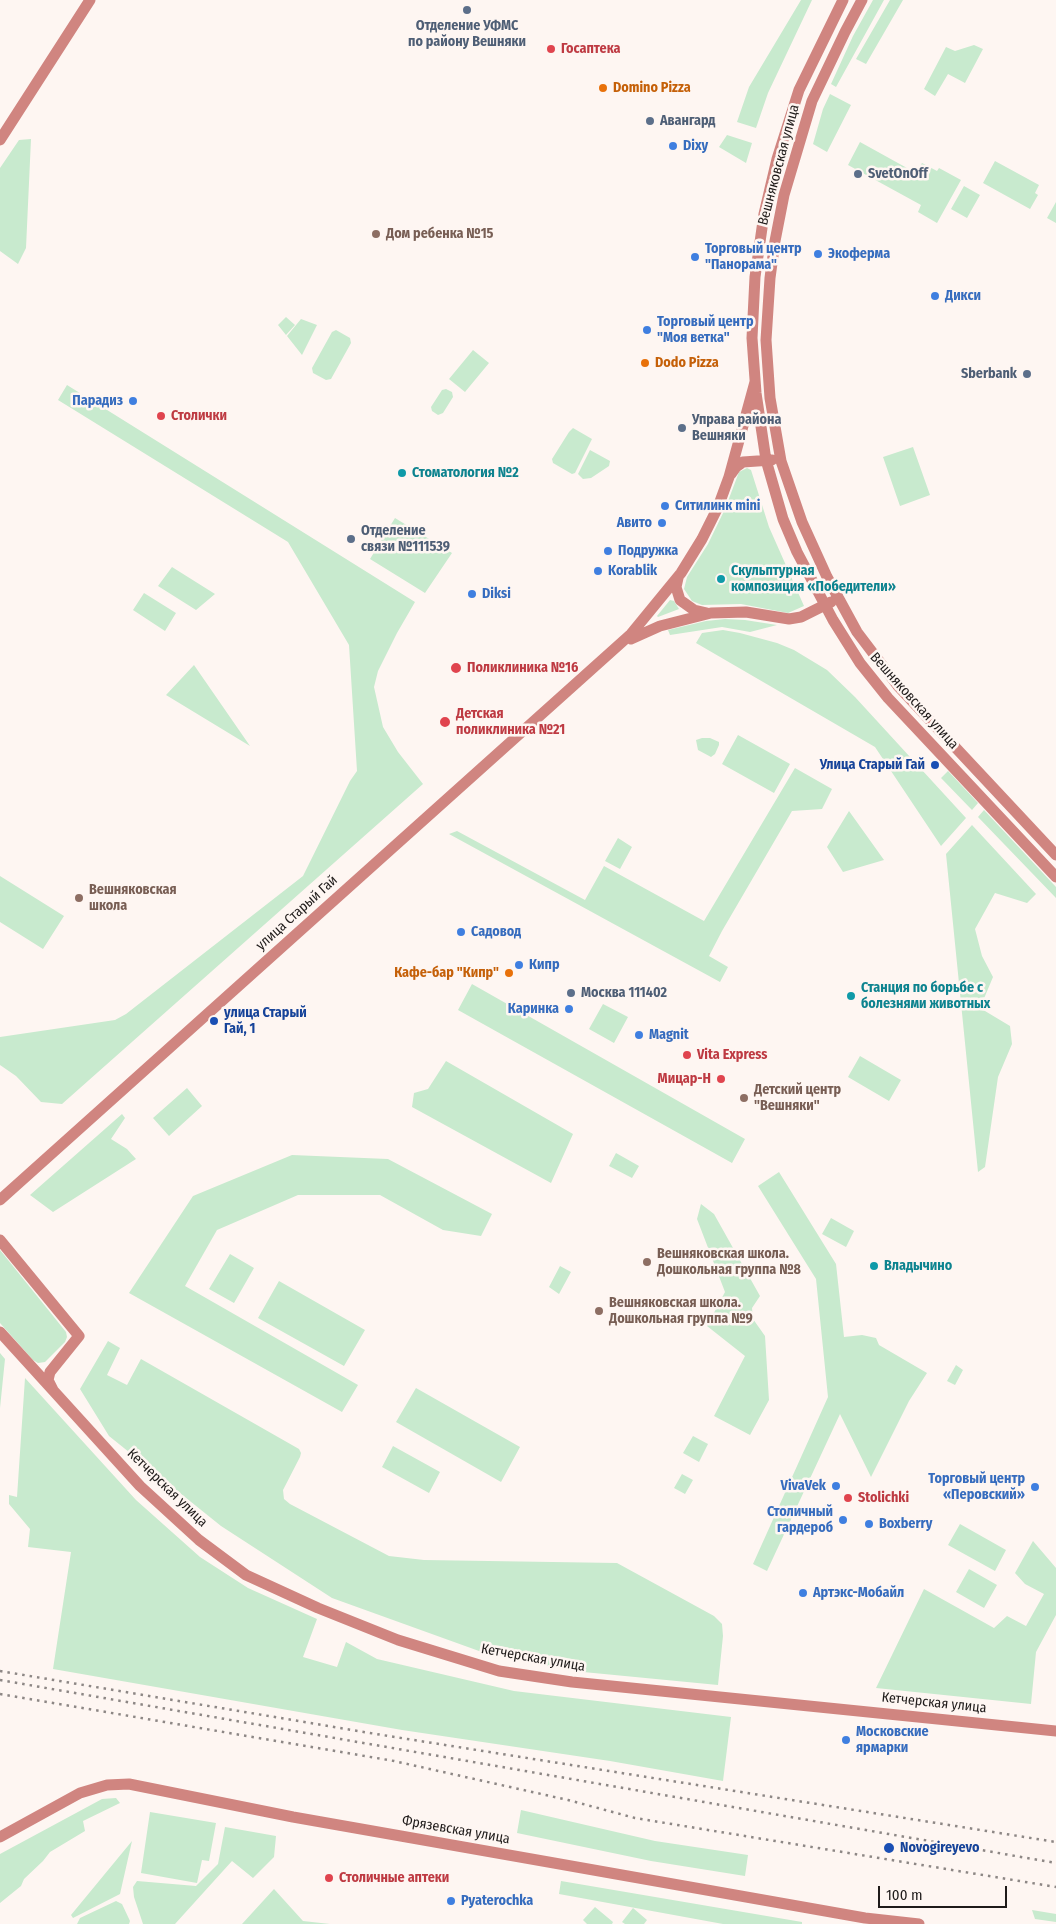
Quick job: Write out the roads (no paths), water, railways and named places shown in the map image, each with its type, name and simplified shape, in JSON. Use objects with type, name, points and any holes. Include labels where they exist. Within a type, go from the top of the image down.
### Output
[{"type":"main road","points":[[0,140],[90,0]]},
{"type":"main road","name":"Вешняковская улица","points":[[843,0],[799,90],[777,158],[760,239],[754,292],[752,338],[761,437],[766,460],[783,520],[797,552],[824,605],[860,663],[888,698],[1056,877]]},
{"type":"main road","name":"Вешняковская улица","points":[[862,0],[844,32],[812,101],[784,195],[775,242],[770,278],[766,340],[770,398],[781,460],[802,522],[857,632],[898,686],[1056,855]]},
{"type":"main road","name":"улица Старый Гай","points":[[0,1200],[615,650],[648,615],[681,573],[702,539],[718,507],[729,477],[755,382]]},
{"type":"main road","name":"улица Старый Гай","points":[[729,477],[736,467],[743,462],[781,460]]},
{"type":"main road","name":"улица Старый Гай","points":[[681,573],[676,587],[680,600],[694,610],[711,613],[746,612],[790,619],[801,617],[838,597]]},
{"type":"main road","name":"улица Старый Гай","points":[[615,650],[641,633],[660,626],[711,613]]},
{"type":"main road","name":"Кетчерская улица","points":[[0,1240],[79,1336],[50,1372],[48,1380],[60,1399]]},
{"type":"main road","name":"Кетчерская улица","points":[[0,1332],[26,1363],[140,1486],[199,1540],[246,1575],[326,1611],[434,1652],[499,1671],[572,1682],[1056,1731]]},
{"type":"main road","points":[[26,1363],[42,1370],[50,1368],[56,1363]]},
{"type":"main road","name":"Фрязевская улица","points":[[0,1837],[80,1793],[107,1785],[129,1784],[293,1817],[865,1918],[919,1924]]},
{"type":"railway","points":[[0,1671],[376,1734],[1056,1842]]},
{"type":"railway","points":[[0,1680],[1056,1863]]},
{"type":"railway","points":[[0,1694],[394,1761],[568,1800],[635,1818],[1056,1887]]},
{"type":"place","name":"Отделение УФМС по району Вешняки","points":[[467,10]]},
{"type":"place","name":"Госаптека","points":[[551,49]]},
{"type":"place","name":"Domino Pizza","points":[[603,88]]},
{"type":"place","name":"Авангард","points":[[650,121]]},
{"type":"place","name":"Dixy","points":[[673,146]]},
{"type":"place","name":"SvetOnOff","points":[[858,174]]},
{"type":"place","name":"Дом ребенка №15","points":[[376,234]]},
{"type":"place","name":"Экоферма","points":[[818,254]]},
{"type":"place","name":"Торговый центр \"Панорама\"","points":[[695,257]]},
{"type":"place","name":"Дикси","points":[[935,296]]},
{"type":"place","name":"Торговый центр \"Моя ветка\"","points":[[647,330]]},
{"type":"place","name":"Dodo Pizza","points":[[645,363]]},
{"type":"place","name":"Sberbank","points":[[1027,374]]},
{"type":"place","name":"Парадиз","points":[[133,401]]},
{"type":"place","name":"Столички","points":[[161,416]]},
{"type":"place","name":"Управа района Вешняки","points":[[682,428]]},
{"type":"place","name":"Стоматология №2","points":[[402,473]]},
{"type":"place","name":"Ситилинк mini","points":[[665,506]]},
{"type":"place","name":"Авито","points":[[662,523]]},
{"type":"place","name":"Отделение связи №111539","points":[[351,539]]},
{"type":"place","name":"Подружка","points":[[608,551]]},
{"type":"place","name":"Korablik","points":[[598,571]]},
{"type":"place","name":"Скульптурная композиция «Победители»","points":[[721,579]]},
{"type":"place","name":"Diksi","points":[[472,594]]},
{"type":"place","name":"Поликлиника №16","points":[[456,668]]},
{"type":"place","name":"Детская поликлиника №21","points":[[445,722]]},
{"type":"place","name":"Улица Старый Гай","points":[[935,765]]},
{"type":"place","name":"Вешняковская школа","points":[[79,898]]},
{"type":"place","name":"Садовод","points":[[461,932]]},
{"type":"place","name":"Кипр","points":[[519,965]]},
{"type":"place","name":"Кафе-бар \"Кипр\"","points":[[509,973]]},
{"type":"place","name":"Москва 111402","points":[[571,993]]},
{"type":"place","name":"Станция по борьбе с болезнями животных","points":[[851,996]]},
{"type":"place","name":"Каринка","points":[[569,1009]]},
{"type":"place","name":"улица Старый Гай, 1","points":[[214,1021]]},
{"type":"place","name":"Magnit","points":[[639,1035]]},
{"type":"place","name":"Vita Express","points":[[687,1055]]},
{"type":"place","name":"Мицар-Н","points":[[721,1079]]},
{"type":"place","name":"Детский центр \"Вешняки\"","points":[[744,1098]]},
{"type":"place","name":"Вешняковская школа. Дошкольная группа №8","points":[[647,1262]]},
{"type":"place","name":"Владычино","points":[[874,1266]]},
{"type":"place","name":"Вешняковская школа. Дошкольная группа №9","points":[[599,1311]]},
{"type":"place","name":"VivaVek","points":[[836,1486]]},
{"type":"place","name":"Торговый центр «Перовский»","points":[[1035,1487]]},
{"type":"place","name":"Stolichki","points":[[848,1498]]},
{"type":"place","name":"Столичный гардероб","points":[[843,1520]]},
{"type":"place","name":"Boxberry","points":[[869,1524]]},
{"type":"place","name":"Артэкс-Мобайл","points":[[803,1593]]},
{"type":"place","name":"Московские ярмарки","points":[[846,1740]]},
{"type":"place","name":"Novogireyevo","points":[[889,1848]]},
{"type":"place","name":"Столичные аптеки","points":[[329,1878]]},
{"type":"place","name":"Pyaterochka","points":[[451,1901]]}]
